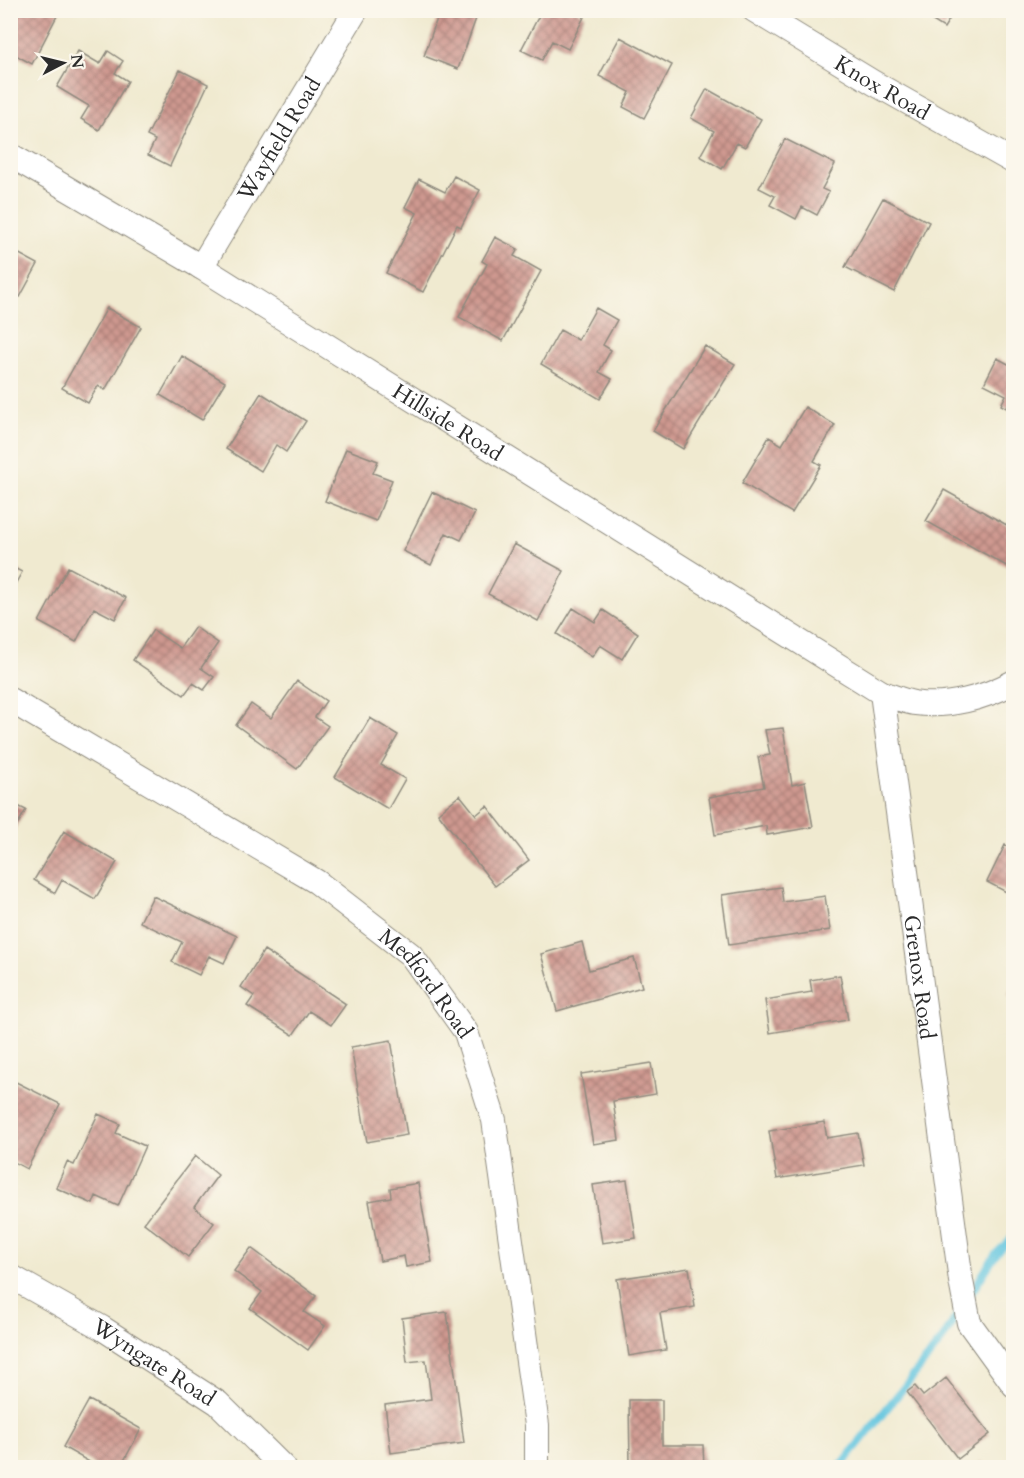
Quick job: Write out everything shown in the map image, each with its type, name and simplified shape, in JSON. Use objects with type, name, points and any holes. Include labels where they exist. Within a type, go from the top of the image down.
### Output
[{"type":"street","name":"Wayfield Road","points":[[201,267],[356,10]]},
{"type":"street","name":"Knox Road","points":[[754,10],[874,83],[1014,162]]},
{"type":"street","name":"Hillside Road","points":[[10,155],[201,267],[882,693]]},
{"type":"street","points":[[882,693],[913,703],[948,704],[994,692],[1014,682]]},
{"type":"street","name":"Grenox Road","points":[[882,693],[961,1281],[969,1323],[1014,1385]]},
{"type":"street","name":"Medford Road","points":[[10,700],[317,882],[411,956],[466,1032],[494,1120],[537,1425],[537,1467]]},
{"type":"street","name":"Wyngate Road","points":[[10,1276],[102,1328],[218,1403],[284,1467]]},
{"type":"building","points":[[10,10],[60,10],[32,64],[10,52]]},
{"type":"building","points":[[440,10],[479,10],[458,69],[424,56]]},
{"type":"building","points":[[542,10],[576,10],[585,15],[568,49],[552,41],[542,60],[521,50]]},
{"type":"building","points":[[915,10],[955,10],[944,28]]},
{"type":"building","points":[[620,37],[672,65],[644,118],[623,107],[630,92],[599,76]]},
{"type":"building","points":[[78,51],[100,64],[108,51],[123,61],[115,73],[128,81],[99,130],[81,119],[89,106],[57,87]]},
{"type":"building","points":[[180,70],[208,84],[170,166],[148,155],[155,140],[147,136]]},
{"type":"building","points":[[707,89],[761,119],[745,147],[737,143],[722,169],[700,156],[714,131],[691,118]]},
{"type":"building","points":[[785,139],[835,164],[822,189],[829,192],[817,215],[802,207],[796,219],[770,205],[775,196],[759,188]]},
{"type":"building","points":[[454,176],[480,190],[461,227],[457,225],[423,292],[386,273],[417,213],[405,207],[419,179],[445,192]]},
{"type":"building","points":[[883,198],[929,222],[894,292],[845,267]]},
{"type":"building","points":[[495,237],[518,249],[514,256],[541,271],[503,341],[459,317],[487,264],[482,261]]},
{"type":"building","points":[[10,249],[38,264],[20,297],[10,292]]},
{"type":"building","points":[[107,308],[141,327],[105,390],[98,386],[88,403],[62,388]]},
{"type":"building","points":[[596,308],[617,320],[603,345],[611,350],[599,372],[612,379],[600,399],[541,364],[560,330],[578,340]]},
{"type":"building","points":[[705,346],[735,364],[683,449],[653,431]]},
{"type":"building","points":[[182,356],[225,382],[202,420],[160,395]]},
{"type":"building","points":[[997,358],[1014,367],[1014,412],[1001,405],[1006,395],[984,384]]},
{"type":"building","points":[[261,393],[306,421],[286,452],[276,445],[261,471],[226,449]]},
{"type":"building","points":[[805,407],[835,425],[814,461],[821,465],[792,513],[742,483],[769,437],[782,445]]},
{"type":"building","points":[[346,449],[378,461],[373,473],[392,480],[376,521],[325,501]]},
{"type":"building","points":[[944,490],[1014,529],[1014,563],[1010,568],[926,521]]},
{"type":"building","points":[[432,492],[475,513],[461,540],[446,533],[431,565],[403,551]]},
{"type":"building","points":[[514,544],[564,571],[538,621],[488,594]]},
{"type":"building","points":[[10,566],[22,572],[10,593]]},
{"type":"building","points":[[68,567],[126,598],[115,619],[94,608],[76,642],[39,622]]},
{"type":"building","points":[[573,608],[595,622],[603,610],[638,633],[622,659],[600,645],[592,657],[557,634]]},
{"type":"building","points":[[195,627],[218,643],[201,668],[214,677],[204,690],[193,683],[184,695],[133,660],[153,630],[180,648]]},
{"type":"building","points":[[297,681],[326,701],[315,717],[328,726],[297,769],[236,725],[251,704],[271,718]]},
{"type":"building","points":[[370,718],[398,735],[381,765],[405,779],[388,809],[335,777]]},
{"type":"building","points":[[783,728],[792,785],[805,782],[813,827],[767,835],[766,826],[715,835],[709,797],[764,787],[758,757],[770,755],[765,730]]},
{"type":"building","points":[[460,795],[476,815],[487,806],[529,860],[495,886],[438,813]]},
{"type":"building","points":[[10,802],[26,810],[10,837]]},
{"type":"building","points":[[64,831],[117,862],[95,899],[62,880],[55,893],[34,880]]},
{"type":"building","points":[[1005,845],[1014,849],[1014,896],[987,882]]},
{"type":"building","points":[[781,887],[783,902],[825,896],[830,930],[729,945],[722,895]]},
{"type":"building","points":[[153,896],[237,936],[224,963],[209,956],[199,975],[172,962],[182,942],[140,922]]},
{"type":"building","points":[[582,942],[589,970],[634,958],[642,987],[557,1011],[541,954]]},
{"type":"building","points":[[264,950],[346,1004],[331,1025],[309,1011],[293,1035],[247,1006],[254,996],[241,987]]},
{"type":"building","points":[[840,975],[848,1020],[770,1033],[765,1000],[812,992],[810,980]]},
{"type":"building","points":[[1014,984],[1014,998],[1008,995]]},
{"type":"building","points":[[391,1040],[407,1135],[367,1142],[351,1047]]},
{"type":"building","points":[[651,1063],[656,1094],[613,1101],[619,1140],[593,1144],[581,1074]]},
{"type":"building","points":[[10,1079],[60,1104],[27,1169],[10,1160]]},
{"type":"building","points":[[98,1114],[120,1124],[116,1133],[145,1146],[118,1206],[96,1196],[93,1204],[56,1188],[67,1162],[74,1165]]},
{"type":"building","points":[[824,1122],[827,1138],[858,1133],[864,1165],[777,1179],[769,1131]]},
{"type":"building","points":[[195,1156],[218,1175],[194,1207],[214,1223],[188,1257],[144,1223]]},
{"type":"building","points":[[627,1180],[636,1238],[602,1243],[593,1185]]},
{"type":"building","points":[[418,1183],[432,1262],[406,1267],[404,1256],[380,1261],[369,1201],[391,1197],[390,1188]]},
{"type":"building","points":[[251,1248],[316,1296],[304,1312],[325,1326],[308,1350],[250,1308],[262,1292],[234,1271]]},
{"type":"building","points":[[689,1268],[695,1307],[660,1313],[666,1350],[629,1356],[617,1279]]},
{"type":"building","points":[[447,1312],[464,1443],[391,1453],[385,1405],[431,1399],[426,1360],[407,1362],[402,1318]]},
{"type":"building","points":[[946,1378],[990,1434],[958,1459],[907,1392],[915,1386],[923,1396]]},
{"type":"building","points":[[89,1400],[141,1429],[120,1468],[100,1468],[63,1447]]},
{"type":"building","points":[[629,1400],[662,1400],[662,1445],[703,1445],[704,1468],[630,1466]]},
{"type":"building","points":[[981,1461],[987,1468],[974,1468]]},
{"type":"waterway","points":[[969,1296],[996,1254],[1014,1236]]},
{"type":"waterway","points":[[839,1468],[942,1340],[961,1309]]}]
